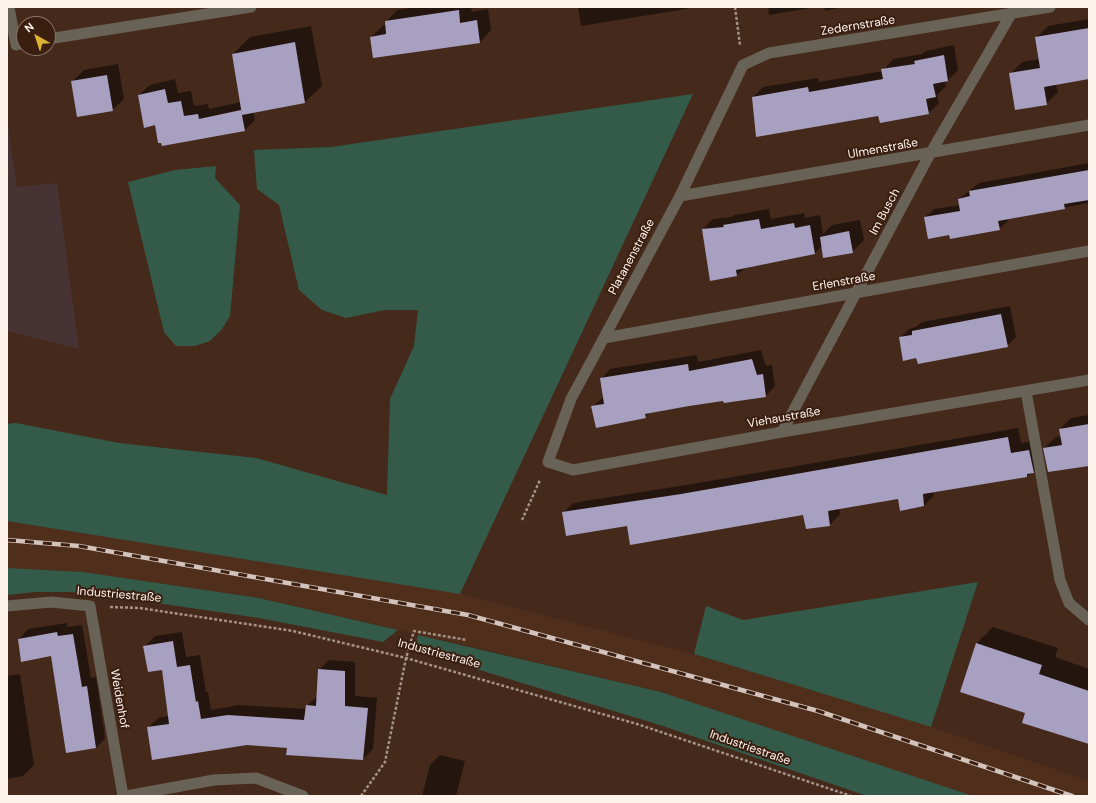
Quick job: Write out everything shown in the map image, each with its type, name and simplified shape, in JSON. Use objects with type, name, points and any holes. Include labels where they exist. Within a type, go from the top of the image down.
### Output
[{"type":"street","points":[[9,7],[16,31]]},
{"type":"street","points":[[56,38],[251,7]]},
{"type":"street","name":"Zedernstraße","points":[[743,65],[769,53],[1013,10],[1050,7]]},
{"type":"street","name":"Im Busch","points":[[782,432],[930,154],[1013,10]]},
{"type":"street","name":"Platanenstraße","points":[[548,462],[571,399],[680,196],[743,65]]},
{"type":"street","name":"Ulmenstraße","points":[[680,196],[930,154],[1089,125]]},
{"type":"street","name":"Erlenstraße","points":[[604,338],[1089,251]]},
{"type":"street","name":"Viehaustraße","points":[[548,462],[573,470],[782,432],[1089,380]]},
{"type":"street","points":[[1026,390],[1060,580],[1069,603],[1089,620]]},
{"type":"street","name":"Industriestraße","points":[[7,606],[51,602],[90,606]]},
{"type":"street","name":"Weidenhof","points":[[90,606],[123,796]]},
{"type":"street","points":[[126,796],[214,780],[256,778],[303,796]]},
{"type":"path","points":[[734,7],[743,65]]},
{"type":"path","points":[[522,520],[548,462]]},
{"type":"path","name":"Industriestraße","points":[[90,606],[140,608],[293,631],[406,658],[637,724],[851,796]]},
{"type":"path","points":[[361,796],[385,762],[406,658],[414,631],[468,640]]},
{"type":"shaded area","points":[[7,119],[17,187],[57,183],[79,349],[7,331]]},
{"type":"shaded area","points":[[7,521],[460,594],[694,654],[931,727],[1089,781],[1089,796],[973,796],[661,692],[491,651],[259,598],[83,572],[7,568]]},
{"type":"green space","points":[[693,94],[460,594],[7,521],[7,424],[16,423],[119,443],[256,458],[387,495],[390,399],[414,346],[418,310],[385,310],[346,318],[322,310],[299,290],[279,205],[257,189],[254,150],[331,147]]},
{"type":"green space","points":[[216,166],[215,178],[240,205],[230,316],[222,329],[210,341],[195,346],[176,346],[164,332],[128,182],[175,170]]},
{"type":"green space","points":[[7,568],[83,572],[259,598],[398,630],[383,642],[259,618],[123,598],[71,592],[35,592],[7,595]]},
{"type":"green space","points":[[978,582],[931,727],[694,654],[706,606],[743,620]]},
{"type":"green space","points":[[418,635],[661,692],[973,796],[867,796],[663,726],[414,650]]},
{"type":"building","points":[[459,10],[460,23],[477,20],[480,43],[373,58],[370,37],[386,34],[385,21]]},
{"type":"building","points":[[1089,28],[1089,79],[1044,87],[1047,105],[1015,110],[1009,73],[1040,68],[1035,37]]},
{"type":"building","points":[[295,42],[305,103],[242,115],[232,54]]},
{"type":"building","points":[[944,55],[948,81],[933,84],[936,97],[926,99],[929,114],[880,123],[878,116],[756,137],[752,97],[808,87],[809,92],[883,79],[881,69],[915,64],[914,61]]},
{"type":"building","points":[[107,75],[113,111],[77,117],[71,81]]},
{"type":"building","points":[[165,89],[168,103],[181,101],[184,116],[198,114],[199,119],[241,110],[245,131],[162,146],[161,143],[158,143],[155,125],[144,128],[138,95]]},
{"type":"building","points":[[1089,170],[1089,200],[1064,204],[1065,209],[998,221],[1000,230],[950,239],[949,235],[928,239],[924,217],[960,211],[958,199],[970,196],[969,191]]},
{"type":"building","points":[[759,219],[761,229],[794,223],[795,228],[810,225],[815,254],[736,270],[737,276],[710,281],[702,229],[724,227],[723,225]]},
{"type":"building","points":[[849,231],[853,253],[823,258],[820,237]]},
{"type":"building","points":[[1001,314],[1008,347],[918,364],[916,358],[903,361],[899,337],[912,335],[912,331]]},
{"type":"building","points":[[752,359],[757,375],[763,374],[766,397],[724,403],[723,401],[645,414],[646,418],[596,428],[591,406],[604,404],[600,378],[688,364],[689,371]]},
{"type":"building","points":[[1089,424],[1089,466],[1048,472],[1043,448],[1062,445],[1059,429]]},
{"type":"building","points":[[1008,437],[1011,453],[1029,450],[1034,473],[1027,474],[1027,477],[923,494],[924,506],[900,511],[898,499],[828,511],[830,526],[806,529],[803,515],[630,545],[627,526],[566,536],[562,512],[681,494]]},
{"type":"building","points":[[57,632],[58,636],[73,634],[82,687],[87,686],[96,748],[66,753],[51,656],[21,662],[18,639]]},
{"type":"building","points":[[173,641],[177,667],[190,665],[196,702],[198,701],[201,719],[228,715],[304,720],[306,705],[316,706],[318,669],[345,671],[345,706],[368,708],[363,760],[286,755],[287,748],[247,745],[152,760],[147,727],[169,724],[162,670],[148,672],[143,646]]},
{"type":"building","points":[[976,643],[1042,665],[1039,674],[1089,691],[1089,744],[1022,723],[1025,713],[960,692]]},
{"type":"railway","points":[[7,540],[79,546],[468,615],[818,711],[1072,796]]}]
